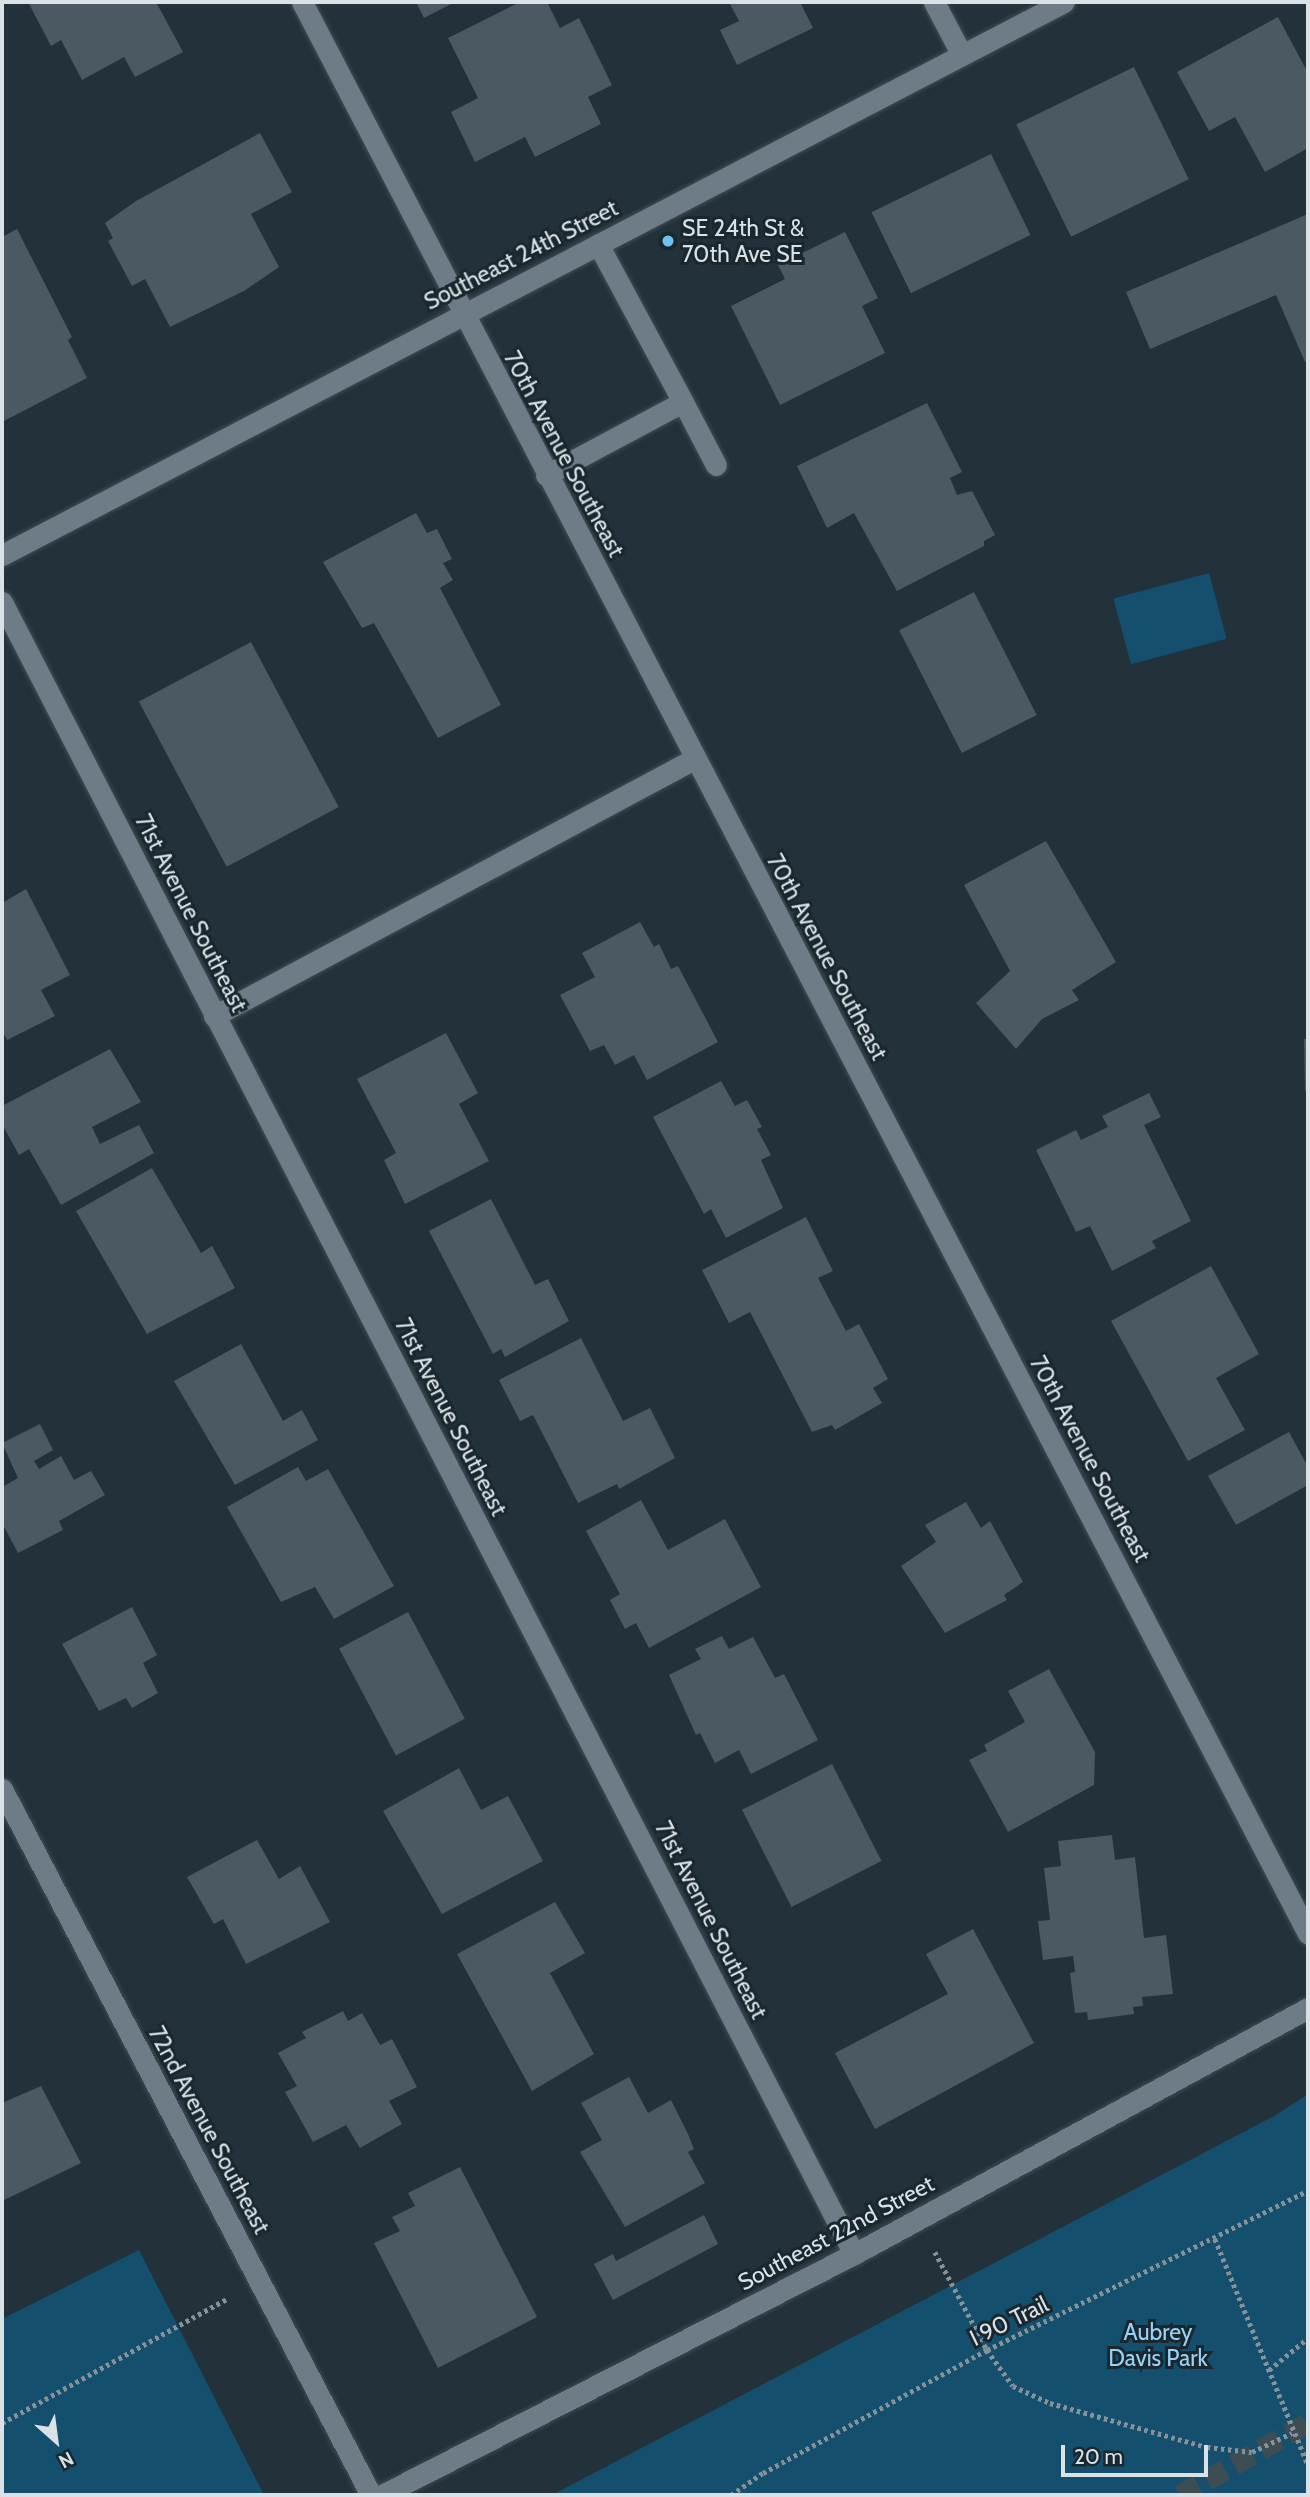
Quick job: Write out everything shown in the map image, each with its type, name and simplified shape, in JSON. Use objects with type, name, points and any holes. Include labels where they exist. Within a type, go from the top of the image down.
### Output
[{"type":"street","name":"70th Avenue Southeast","points":[[302,2],[463,316],[1308,1934]]},
{"type":"street","points":[[934,2],[962,55]]},
{"type":"street","name":"Southeast 24th Street","points":[[2,555],[1064,2]]},
{"type":"street","points":[[598,244],[716,465]]},
{"type":"street","points":[[546,475],[683,402]]},
{"type":"street","name":"71st Avenue Southeast","points":[[2,603],[854,2254]]},
{"type":"street","points":[[214,1016],[694,759]]},
{"type":"street","name":"72nd Avenue Southeast","points":[[2,1789],[370,2495]]},
{"type":"street","name":"Southeast 22nd Street","points":[[382,2495],[854,2254],[1308,2008]]},
{"type":"path","name":"I 90 Trail","points":[[731,2495],[763,2473],[987,2350],[1308,2191]]},
{"type":"path","points":[[918,2220],[987,2350],[1013,2386],[1050,2403],[1167,2437],[1252,2452],[1292,2433]]},
{"type":"path","points":[[1214,2239],[1269,2370],[1292,2433],[1308,2465]]},
{"type":"path","points":[[2,2423],[259,2282]]},
{"type":"path","points":[[1269,2370],[1308,2338]]},
{"type":"green space","points":[[1209,573],[1227,639],[1131,664],[1113,599]]},
{"type":"green space","name":"Aubrey Davis Park","points":[[1308,2094],[1308,2495],[552,2495],[1276,2115]]},
{"type":"green space","points":[[139,2250],[264,2495],[2,2495],[2,2319]]},
{"type":"building","points":[[28,2],[156,2],[183,52],[135,77],[124,57],[82,80],[61,40],[51,46]]},
{"type":"building","points":[[416,2],[455,2],[424,18]]},
{"type":"building","points":[[520,2],[547,2],[560,28],[579,18],[612,85],[588,97],[601,124],[535,157],[525,137],[475,162],[451,112],[478,98],[448,38]]},
{"type":"building","points":[[800,2],[813,28],[737,65],[720,30],[739,21],[730,4]]},
{"type":"building","points":[[1278,17],[1308,73],[1308,148],[1265,172],[1235,117],[1209,131],[1177,72]]},
{"type":"building","points":[[1134,67],[1189,179],[1071,237],[1016,124]]},
{"type":"building","points":[[260,133],[292,192],[251,214],[279,267],[244,291],[170,327],[145,279],[132,286],[108,241],[113,238],[105,223],[136,201]]},
{"type":"building","points":[[991,154],[1030,235],[911,293],[871,212]]},
{"type":"building","points":[[1308,214],[1308,361],[1305,362],[1276,295],[1150,349],[1126,292]]},
{"type":"building","points":[[17,229],[72,337],[68,340],[87,378],[2,422],[2,237]]},
{"type":"building","points":[[845,232],[878,298],[862,306],[885,353],[780,405],[731,306],[785,279],[778,265]]},
{"type":"building","points":[[927,403],[962,472],[950,478],[957,495],[972,491],[995,535],[984,541],[984,546],[897,591],[854,513],[827,528],[797,466]]},
{"type":"building","points":[[416,513],[427,533],[437,529],[452,559],[443,563],[453,580],[440,588],[501,705],[438,738],[374,623],[362,628],[323,562]]},
{"type":"building","points":[[974,592],[1037,715],[962,753],[899,630]]},
{"type":"building","points":[[251,642],[339,807],[227,867],[139,702]]},
{"type":"building","points":[[1046,841],[1116,962],[1072,990],[1079,1000],[1042,1019],[1016,1049],[976,1003],[1010,971],[964,885]]},
{"type":"building","points":[[26,889],[70,975],[41,990],[55,1016],[7,1040],[2,1030],[2,903]]},
{"type":"building","points":[[640,922],[654,947],[659,944],[671,969],[678,966],[718,1042],[647,1080],[634,1055],[615,1065],[604,1045],[590,1051],[560,995],[595,977],[582,953]]},
{"type":"building","points":[[446,1033],[478,1093],[459,1104],[489,1161],[405,1204],[384,1160],[396,1153],[357,1079]]},
{"type":"building","points":[[1304,1039],[1308,1039],[1308,1091],[1305,1091]]},
{"type":"building","points":[[110,1049],[141,1102],[92,1127],[100,1144],[139,1125],[154,1153],[61,1205],[29,1149],[19,1155],[2,1124],[2,1106]]},
{"type":"building","points":[[721,1081],[735,1106],[747,1100],[762,1127],[757,1129],[771,1155],[761,1160],[783,1208],[726,1238],[711,1209],[704,1214],[653,1117]]},
{"type":"building","points":[[1149,1093],[1161,1117],[1144,1125],[1191,1221],[1152,1241],[1156,1248],[1112,1271],[1090,1226],[1076,1232],[1036,1150],[1076,1130],[1081,1140],[1108,1127],[1102,1116]]},
{"type":"building","points":[[152,1168],[201,1253],[212,1246],[235,1288],[147,1334],[76,1211]]},
{"type":"building","points":[[491,1199],[535,1285],[548,1279],[569,1321],[505,1357],[501,1349],[493,1354],[429,1231]]},
{"type":"building","points":[[806,1217],[833,1271],[818,1278],[846,1331],[859,1324],[888,1379],[873,1388],[882,1403],[835,1430],[832,1425],[812,1432],[750,1312],[729,1323],[702,1270]]},
{"type":"building","points":[[1211,1266],[1259,1354],[1216,1378],[1245,1430],[1188,1461],[1111,1321]]},
{"type":"building","points":[[581,1338],[623,1421],[650,1408],[675,1458],[619,1489],[617,1484],[578,1503],[533,1415],[520,1421],[499,1380]]},
{"type":"building","points":[[241,1344],[283,1421],[302,1410],[318,1440],[235,1485],[174,1381]]},
{"type":"building","points":[[40,1424],[53,1450],[34,1461],[39,1469],[61,1456],[74,1480],[91,1471],[105,1495],[59,1521],[63,1530],[18,1553],[2,1523],[2,1487],[18,1478],[2,1443]]},
{"type":"building","points":[[1289,1432],[1308,1467],[1308,1485],[1236,1525],[1208,1476]]},
{"type":"building","points":[[298,1467],[306,1481],[328,1469],[394,1586],[334,1619],[315,1587],[281,1602],[227,1507]]},
{"type":"building","points":[[641,1500],[668,1550],[725,1519],[761,1587],[649,1648],[636,1623],[625,1629],[610,1600],[620,1594],[586,1531]]},
{"type":"building","points":[[966,1502],[981,1528],[990,1521],[1023,1582],[1004,1595],[1007,1600],[945,1633],[901,1566],[936,1542],[925,1525]]},
{"type":"building","points":[[132,1607],[157,1655],[143,1663],[158,1693],[132,1708],[126,1698],[99,1711],[62,1644]]},
{"type":"building","points":[[408,1612],[465,1719],[396,1755],[339,1649]]},
{"type":"building","points":[[722,1636],[729,1649],[753,1637],[775,1678],[784,1674],[818,1740],[751,1774],[739,1750],[715,1763],[700,1733],[696,1735],[669,1675],[701,1659],[695,1649]]},
{"type":"building","points":[[1049,1669],[1095,1752],[1094,1785],[1008,1832],[969,1760],[987,1751],[984,1745],[1025,1722],[1008,1691]]},
{"type":"building","points":[[832,1764],[881,1861],[791,1907],[742,1810]]},
{"type":"building","points":[[459,1768],[481,1810],[508,1796],[543,1861],[442,1914],[383,1811]]},
{"type":"building","points":[[1112,1835],[1115,1860],[1135,1857],[1144,1938],[1166,1935],[1173,1994],[1142,1997],[1143,2006],[1133,2007],[1134,2014],[1088,2020],[1087,2012],[1075,2013],[1070,1973],[1075,1972],[1073,1956],[1043,1960],[1038,1921],[1050,1920],[1044,1868],[1061,1866],[1058,1841]]},
{"type":"building","points":[[257,1840],[279,1879],[300,1866],[330,1922],[246,1964],[223,1919],[214,1924],[187,1877]]},
{"type":"building","points":[[555,1902],[585,1953],[550,1973],[594,2054],[532,2091],[457,1954]]},
{"type":"building","points":[[973,1929],[1034,2043],[875,2129],[835,2053],[948,1994],[926,1954]]},
{"type":"building","points":[[343,2011],[348,2021],[362,2013],[380,2045],[392,2039],[417,2087],[389,2101],[402,2124],[360,2148],[346,2125],[313,2142],[285,2092],[297,2086],[278,2053],[306,2038],[302,2032]]},
{"type":"building","points":[[629,2077],[648,2113],[671,2100],[694,2149],[688,2152],[705,2183],[625,2227],[580,2152],[602,2140],[581,2103]]},
{"type":"building","points":[[41,2086],[81,2163],[2,2201],[2,2103]]},
{"type":"building","points":[[460,2167],[537,2317],[438,2368],[374,2243],[400,2231],[392,2217],[415,2206],[408,2193]]},
{"type":"building","points":[[704,2215],[718,2244],[613,2300],[594,2264],[613,2254],[616,2261]]},
{"type":"tunnel","points":[[1180,2495],[1308,2423]]},
{"type":"place","name":"SE 24th St & 70th Ave SE","points":[[668,241]]}]
